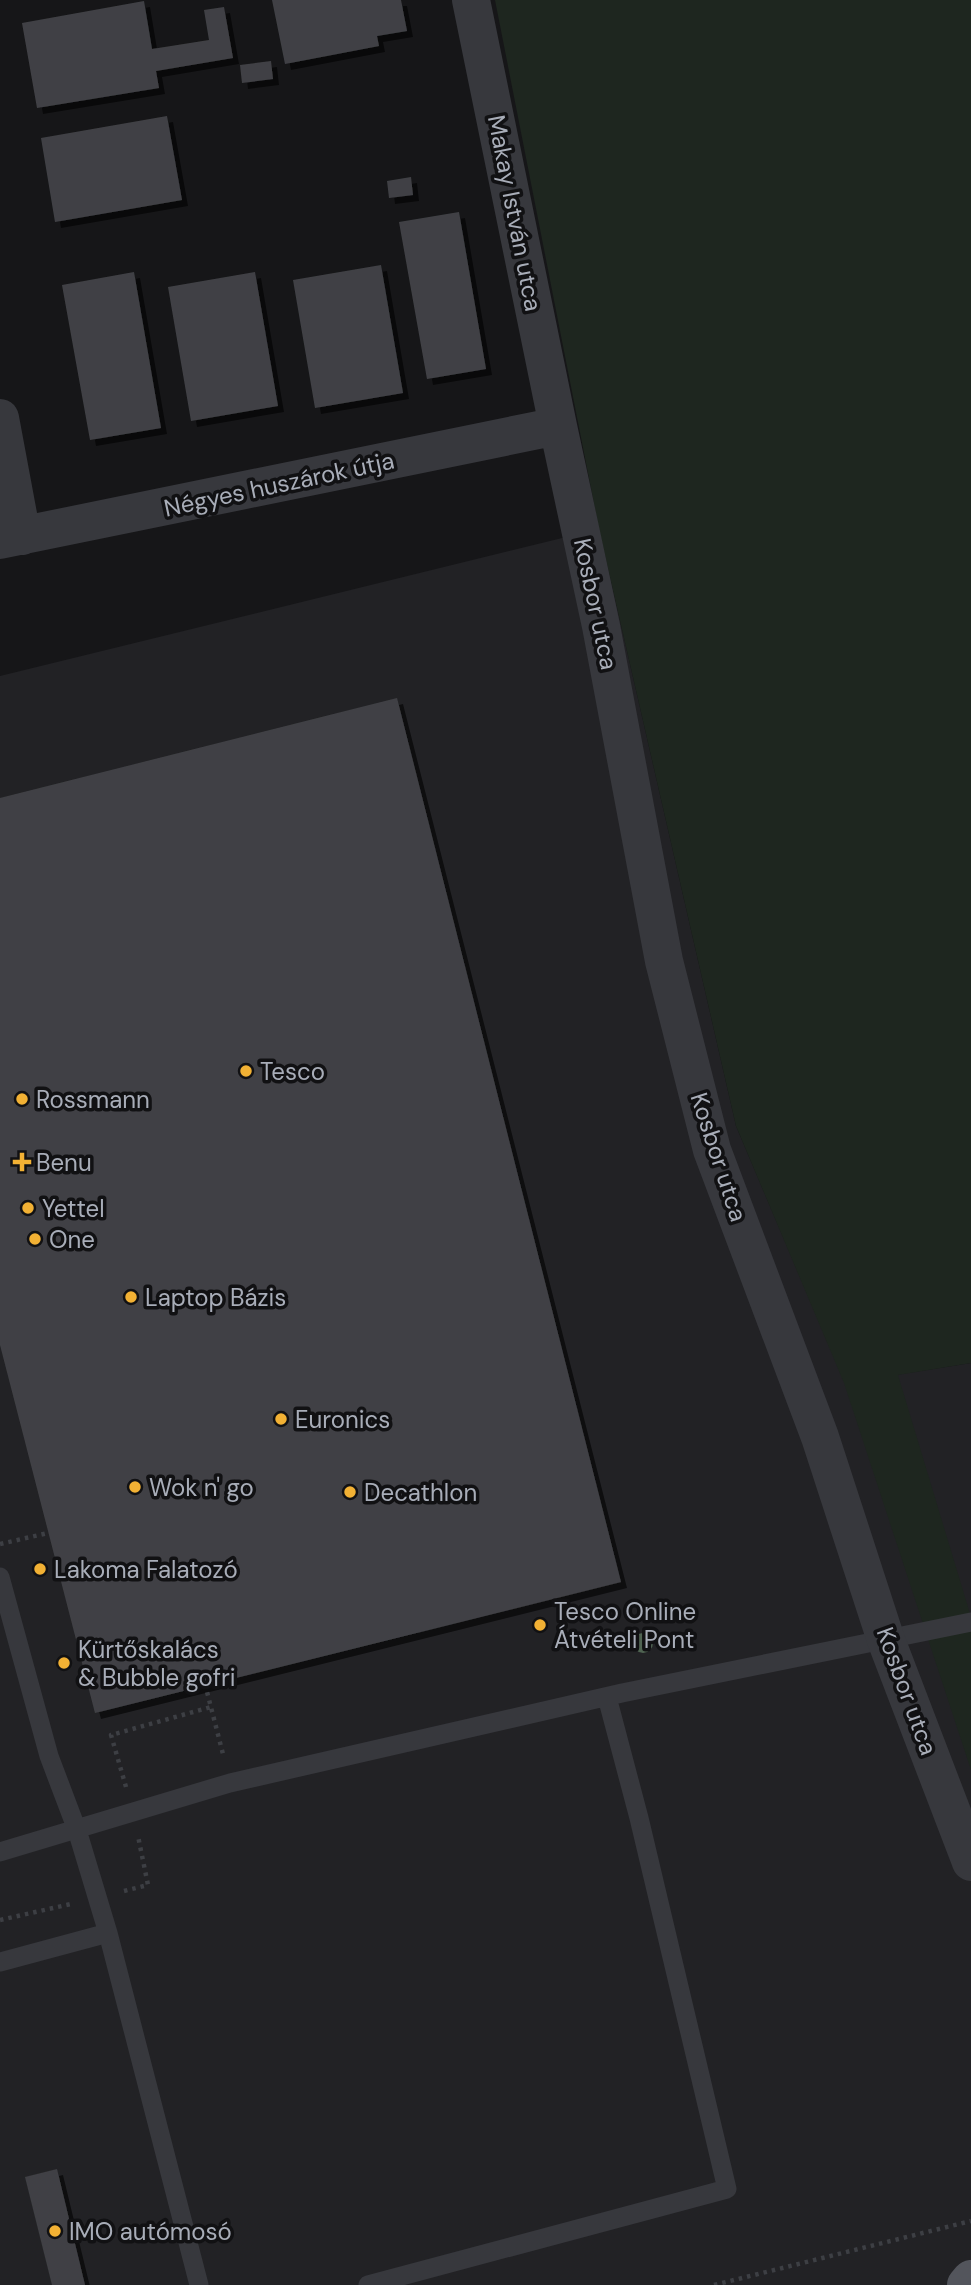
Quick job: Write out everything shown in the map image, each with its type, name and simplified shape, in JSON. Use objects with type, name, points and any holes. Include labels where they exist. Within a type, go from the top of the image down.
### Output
[{"type":"main road","points":[[966,2285],[971,2279]]},
{"type":"street","name":"Makay István utca","points":[[471,0],[558,426]]},
{"type":"street","points":[[0,418],[11,538]]},
{"type":"street","name":"Négyes huszárok útja","points":[[11,538],[558,426]]},
{"type":"street","name":"Kosbor utca","points":[[558,426],[601,626],[664,961],[712,1150],[820,1437],[887,1640],[971,1862]]},
{"type":"lane","points":[[0,1577],[49,1756],[77,1830],[107,1933],[199,2285]]},
{"type":"lane","points":[[0,1852],[230,1783],[607,1697],[971,1622]]},
{"type":"lane","points":[[368,2285],[727,2189],[639,1818],[607,1697]]},
{"type":"lane","points":[[0,1962],[107,1933]]},
{"type":"path","points":[[0,1544],[48,1533]]},
{"type":"path","points":[[205,1684],[230,1783]]},
{"type":"path","points":[[714,2285],[971,2221]]},
{"type":"shaded area","points":[[495,0],[971,0],[971,1363],[898,1375],[971,1617],[971,1770],[844,1383],[736,1126],[599,529]]},
{"type":"shaded area","points":[[599,529],[736,1126],[845,1383],[971,1363],[971,2285],[0,2285],[0,676]]},
{"type":"building","points":[[272,0],[401,0],[407,31],[377,36],[379,46],[285,64]]},
{"type":"building","points":[[144,1],[152,49],[209,40],[204,10],[224,7],[233,58],[156,71],[159,88],[37,108],[22,23]]},
{"type":"building","points":[[271,61],[273,79],[242,83],[240,65]]},
{"type":"building","points":[[167,116],[182,200],[55,222],[41,138]]},
{"type":"building","points":[[411,177],[413,195],[389,198],[387,181]]},
{"type":"building","points":[[459,212],[486,369],[427,379],[399,222]]},
{"type":"building","points":[[381,265],[403,393],[315,408],[293,280]]},
{"type":"building","points":[[134,272],[161,428],[90,440],[62,285]]},
{"type":"building","points":[[255,272],[278,406],[191,421],[168,287]]},
{"type":"building","name":"Tesco","points":[[397,698],[621,1582],[95,1713],[0,1345],[0,798]]},
{"type":"building","name":"IMO autómosó","points":[[57,2169],[85,2285],[52,2285],[25,2177]]},
{"type":"place","name":"Tesco","points":[[246,1071]]},
{"type":"place","name":"Rossmann","points":[[22,1099]]},
{"type":"place","name":"Benu","points":[[22,1162]]},
{"type":"place","name":"Yettel","points":[[28,1208]]},
{"type":"place","name":"One","points":[[35,1239]]},
{"type":"place","name":"Laptop Bázis","points":[[131,1297]]},
{"type":"place","name":"Euronics","points":[[281,1419]]},
{"type":"place","name":"Wok n' go","points":[[135,1487]]},
{"type":"place","name":"Decathlon","points":[[350,1492]]},
{"type":"place","name":"Lakoma Falatozó","points":[[40,1569]]},
{"type":"place","name":"Tesco Online Átvételi Pont","points":[[540,1625]]},
{"type":"place","name":"Kürtőskalács & Bubble gofri","points":[[64,1663]]},
{"type":"place","name":"IMO autómosó","points":[[55,2231]]}]
